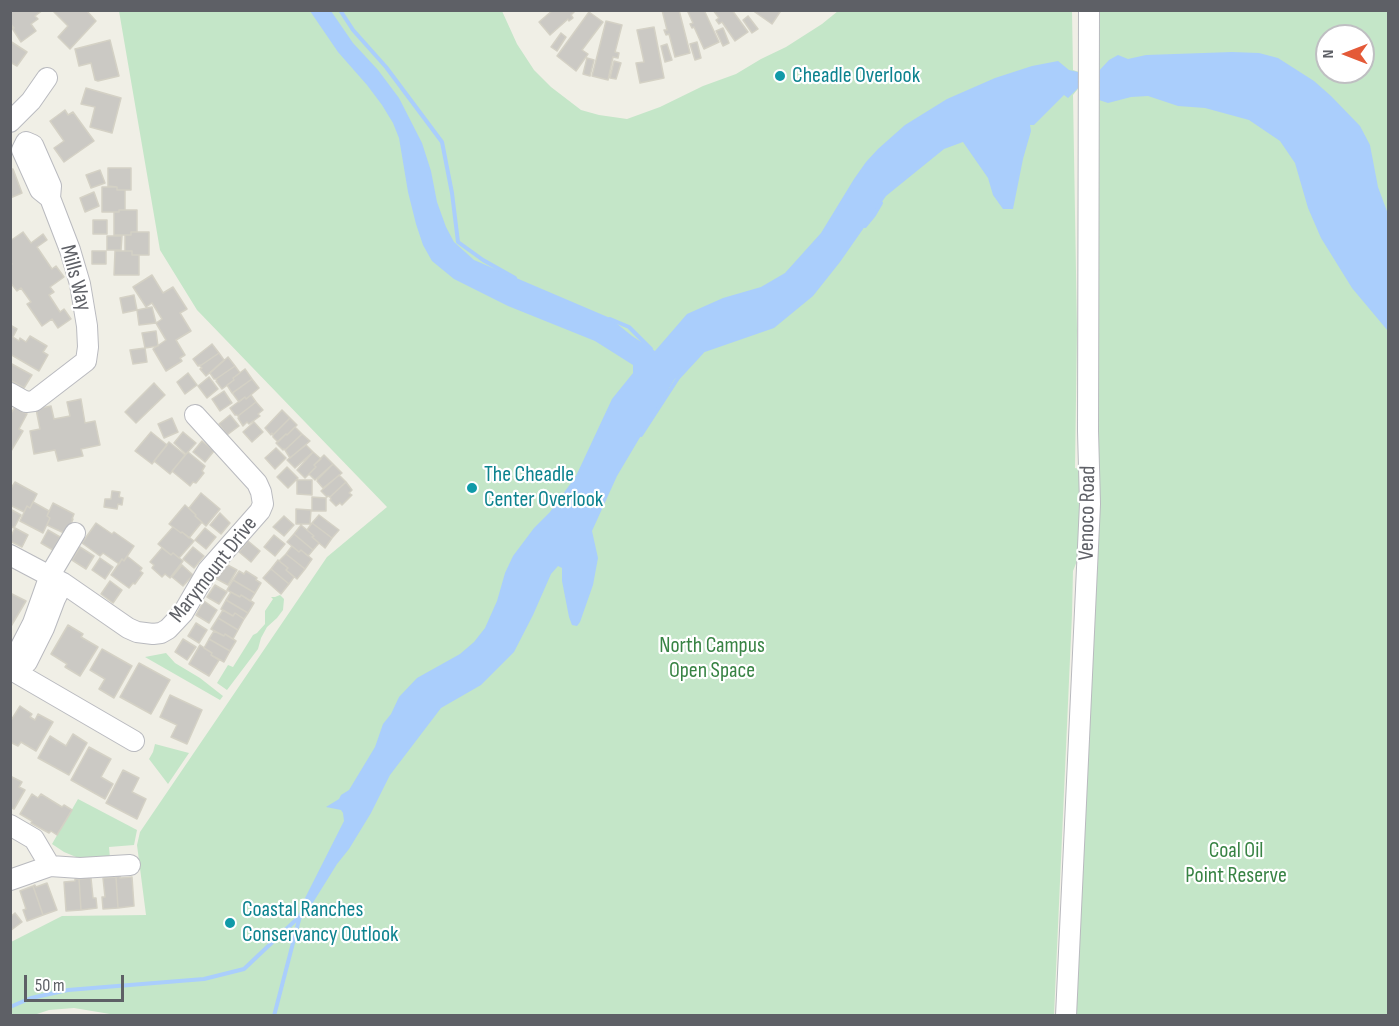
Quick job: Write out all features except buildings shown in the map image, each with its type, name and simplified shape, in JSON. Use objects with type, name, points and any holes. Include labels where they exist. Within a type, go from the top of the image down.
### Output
[{"type":"street","name":"Venoco Road","points":[[1066,1016],[1090,504],[1088,431],[1089,10]]},
{"type":"street","points":[[10,124],[31,101],[47,78]]},
{"type":"street","name":"Mills Way","points":[[10,124],[26,142],[33,144],[51,186],[50,198],[80,284],[88,347],[86,361],[34,401],[26,402],[10,393]]},
{"type":"street","name":"Marymount Drive","points":[[10,555],[57,579],[137,632],[161,633],[176,623],[208,570],[260,511],[263,504],[257,483],[195,415]]},
{"type":"street","points":[[75,533],[57,579],[55,599],[44,628],[27,662],[12,672],[135,741]]},
{"type":"street","points":[[10,825],[34,839],[50,866]]},
{"type":"street","points":[[10,880],[50,866],[80,868],[130,865]]},
{"type":"green space","name":"North Campus Open Space","points":[[119,11],[502,11],[517,44],[534,70],[551,87],[581,110],[627,119],[736,74],[786,47],[838,11],[1072,11],[1073,70],[1082,73],[1097,11],[1388,11],[1388,1015],[1072,1015],[1089,668],[1081,85],[1073,95],[1077,331],[1075,468],[1079,469],[1084,490],[1082,548],[1073,571],[1054,1015],[149,1016],[149,1014],[122,1016],[74,1008],[49,1010],[34,1015],[11,1016],[11,942],[62,916],[146,915],[137,845],[140,832],[327,557],[387,507],[197,310],[160,250]]},
{"type":"green space","points":[[280,595],[284,599],[283,610],[267,627],[258,649],[227,690],[217,683],[228,665],[233,667],[253,635],[265,624],[265,611],[273,599],[271,597]]},
{"type":"green space","points":[[166,653],[175,663],[200,678],[223,696],[220,700],[145,657]]},
{"type":"green space","points":[[155,744],[189,753],[168,784],[149,759]]},
{"type":"green space","points":[[78,799],[137,830],[134,845],[109,847],[110,858],[81,859],[52,844]]},
{"type":"water","points":[[310,11],[331,11],[353,43],[378,70],[399,98],[422,143],[431,171],[437,202],[454,242],[474,260],[610,318],[655,351],[687,314],[723,298],[761,287],[785,273],[821,233],[854,179],[878,149],[905,125],[947,99],[995,78],[1032,66],[1058,61],[1069,70],[1097,73],[1109,60],[1118,55],[1128,59],[1146,55],[1232,52],[1259,53],[1278,58],[1314,81],[1331,96],[1360,126],[1370,145],[1378,187],[1388,214],[1388,331],[1352,288],[1321,238],[1308,208],[1295,163],[1280,141],[1249,120],[1205,108],[1178,106],[1148,96],[1131,97],[1108,103],[1096,99],[1081,85],[1068,98],[1064,95],[1034,125],[1030,125],[1031,131],[1013,209],[1003,209],[993,195],[988,178],[963,142],[944,149],[886,196],[813,296],[774,328],[699,354],[674,380],[617,476],[592,531],[598,558],[593,585],[580,622],[577,626],[572,625],[562,581],[562,568],[558,566],[551,574],[514,652],[481,685],[441,708],[390,775],[349,849],[304,917],[300,916],[303,902],[344,821],[341,810],[326,807],[349,790],[375,747],[383,724],[399,697],[417,678],[460,654],[485,628],[513,556],[534,528],[550,512],[576,476],[612,399],[633,373],[633,365],[595,341],[508,306],[454,279],[432,261],[423,245],[416,224],[399,138],[393,123],[367,85],[338,52]]},
{"type":"waterway","points":[[340,10],[353,30],[386,67],[442,142],[452,193],[458,242],[483,260],[515,278]]},
{"type":"waterway","points":[[865,226],[881,203]]},
{"type":"waterway","points":[[610,319],[629,327],[651,349]]},
{"type":"waterway","points":[[641,435],[678,378],[702,352]]},
{"type":"waterway","points":[[274,1016],[302,912]]},
{"type":"waterway","points":[[10,1007],[31,998],[68,990],[204,979],[244,969],[299,917]]},
{"type":"place","name":"Cheadle Overlook","points":[[780,76]]},
{"type":"place","name":"The Cheadle Center Overlook","points":[[472,488]]},
{"type":"place","name":"Coastal Ranches Conservancy Outlook","points":[[230,923]]},
{"type":"park label","name":"Coal Oil Point Reserve","points":[[1236,864]]}]
